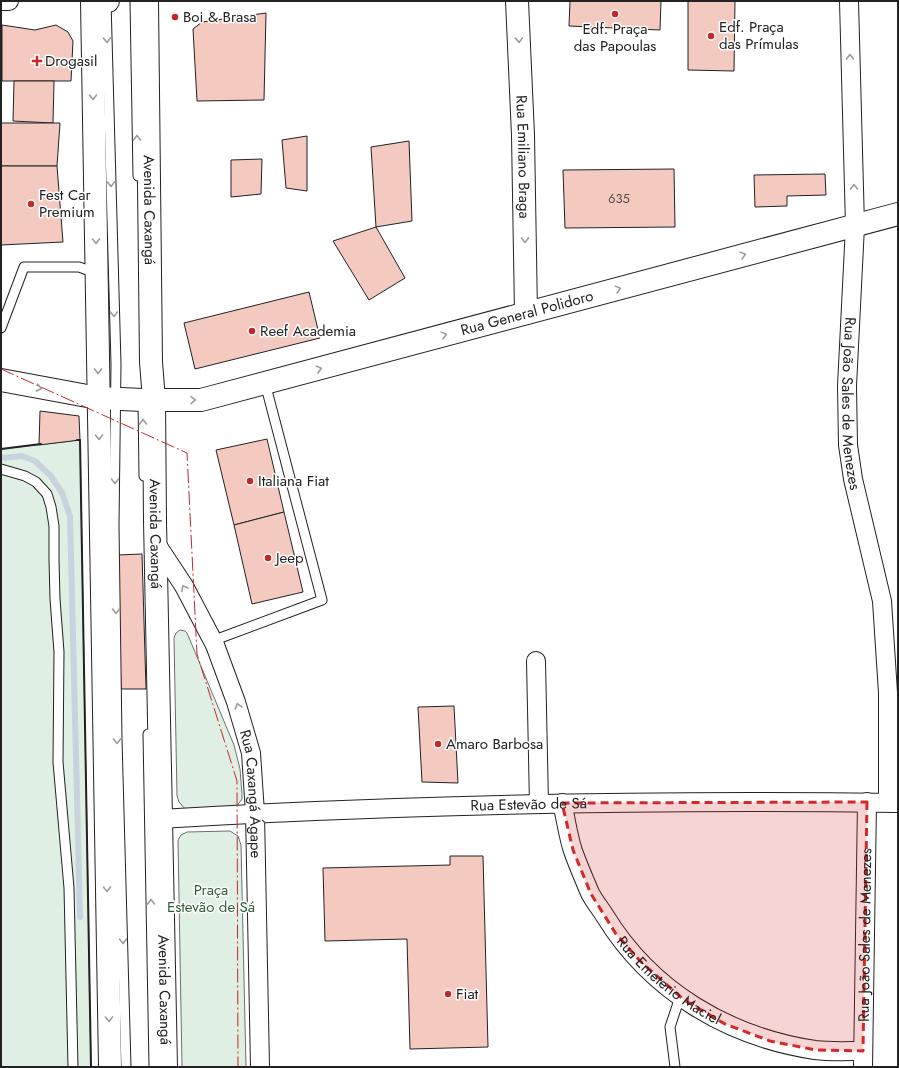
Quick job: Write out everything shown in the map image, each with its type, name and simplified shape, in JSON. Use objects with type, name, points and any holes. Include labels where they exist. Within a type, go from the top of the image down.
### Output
[{"type":"main road","points":[[97,1],[96,273],[107,399],[110,1067]]},
{"type":"main road","name":"Avenida Caxangá","points":[[147,1],[151,362],[147,398],[155,542],[166,1067]]},
{"type":"main road","name":"Rua Emiliano Braga","points":[[517,1],[523,135],[526,313]]},
{"type":"main road","name":"Rua General Polidoro","points":[[1,380],[107,399],[147,398],[201,400],[898,214]]},
{"type":"street","points":[[1,1],[9,1]]},
{"type":"street","name":"Rua João Sales de Menezes","points":[[849,1],[854,226],[847,386],[848,444],[853,479],[882,600],[893,803]]},
{"type":"street","name":"Rua Caxangá Ágape","points":[[155,542],[184,586],[212,641],[236,702],[251,753],[255,813],[260,1067]]},
{"type":"street","points":[[536,661],[540,804]]},
{"type":"street","name":"Rua João Sales de Menezes","points":[[863,1059],[867,802]]},
{"type":"street","name":"Rua Estevão de Sá","points":[[160,819],[255,813],[562,803],[893,803]]},
{"type":"street","name":"Rua Emeterio Maciel","points":[[562,803],[573,850],[591,894],[621,940],[647,970],[680,997],[725,1024],[770,1041],[863,1059]]},
{"type":"lane","points":[[97,1],[107,399],[114,526],[117,739],[126,1067]]},
{"type":"lane","points":[[135,1],[138,182]]},
{"type":"lane","points":[[1,328],[24,267],[79,267],[96,273]]},
{"type":"lane","points":[[212,641],[322,600],[265,383]]},
{"type":"lane","points":[[144,483],[147,398]]},
{"type":"lane","points":[[1,469],[25,476],[36,482],[47,494],[54,526],[55,599],[59,652],[58,762],[69,888],[73,1067]]},
{"type":"lane","points":[[148,725],[154,1067]]},
{"type":"lane","points":[[675,1067],[670,1027],[680,997]]},
{"type":"highlighted area","points":[[867,802],[863,1051],[816,1050],[770,1041],[725,1024],[684,1000],[640,961],[616,934],[591,894],[573,850],[562,803]]},
{"type":"green space","points":[[80,440],[91,1067],[1,1067],[1,449]]},
{"type":"green space","points":[[180,630],[187,633],[234,745],[240,769],[242,794],[242,799],[236,807],[186,810],[179,802],[177,796],[174,638],[176,633]]},
{"type":"green space","name":"Praça Estevão de Sá","points":[[230,831],[238,836],[241,845],[246,1067],[182,1067],[178,840],[181,835],[187,832]]},
{"type":"building","name":"Edf. Praça das Papoulas","points":[[570,1],[661,1],[660,30],[569,26]]},
{"type":"building","name":"Edf. Praça das Prímulas","points":[[688,1],[735,1],[734,71],[688,70]]},
{"type":"building","points":[[266,13],[264,100],[197,101],[193,29],[202,22]]},
{"type":"building","name":"Drogasil","points":[[2,25],[35,30],[56,25],[68,32],[73,41],[71,81],[2,81]]},
{"type":"building","points":[[14,81],[54,81],[53,123],[13,121]]},
{"type":"building","points":[[1,123],[60,123],[57,166],[1,166]]},
{"type":"building","points":[[307,136],[307,191],[286,188],[282,140]]},
{"type":"building","points":[[409,141],[412,221],[376,227],[371,147]]},
{"type":"building","points":[[262,159],[261,194],[231,197],[231,160]]},
{"type":"building","name":"Fest Car Premium","points":[[1,166],[57,166],[63,242],[1,245]]},
{"type":"building","points":[[674,169],[675,227],[565,228],[563,170]]},
{"type":"building","points":[[825,174],[826,195],[787,196],[787,206],[755,207],[754,175]]},
{"type":"building","points":[[376,227],[405,278],[369,300],[333,241]]},
{"type":"building","name":"Reef Academia","points":[[309,292],[320,338],[195,369],[184,323]]},
{"type":"building","points":[[40,411],[79,416],[80,440],[39,445]]},
{"type":"building","name":"Italiana Fiat","points":[[267,439],[284,512],[234,525],[216,450]]},
{"type":"building","name":"Jeep","points":[[284,512],[303,592],[252,604],[234,525]]},
{"type":"building","points":[[142,554],[146,689],[121,689],[117,555]]},
{"type":"building","name":"Amaro Barbosa","points":[[454,706],[458,783],[422,782],[418,707]]},
{"type":"building","name":"Fiat","points":[[450,856],[483,856],[488,1047],[410,1049],[407,939],[325,941],[323,868],[450,865]]},
{"type":"waterway","points":[[1,458],[22,456],[35,461],[51,476],[62,493],[70,516],[80,917]]},
{"type":"wall","points":[[77,440],[80,440],[91,1067]]},
{"type":"wall","points":[[1,449],[41,444]]},
{"type":"power","points":[[1,369],[187,453],[197,654],[237,781],[238,1067]]},
{"type":"place","name":"Edf. Praça das Papoulas","points":[[615,14]]},
{"type":"place","name":"Boi & Brasa","points":[[175,17]]},
{"type":"place","name":"Edf. Praça das Prímulas","points":[[711,36]]},
{"type":"place","name":"Drogasil","points":[[37,61]]},
{"type":"place","name":"Fest Car Premium","points":[[31,204]]},
{"type":"place","name":"Reef Academia","points":[[252,331]]},
{"type":"place","name":"Italiana Fiat","points":[[250,481]]},
{"type":"place","name":"Jeep","points":[[268,558]]},
{"type":"place","name":"Amaro Barbosa","points":[[438,744]]},
{"type":"place","name":"Fiat","points":[[448,994]]}]
